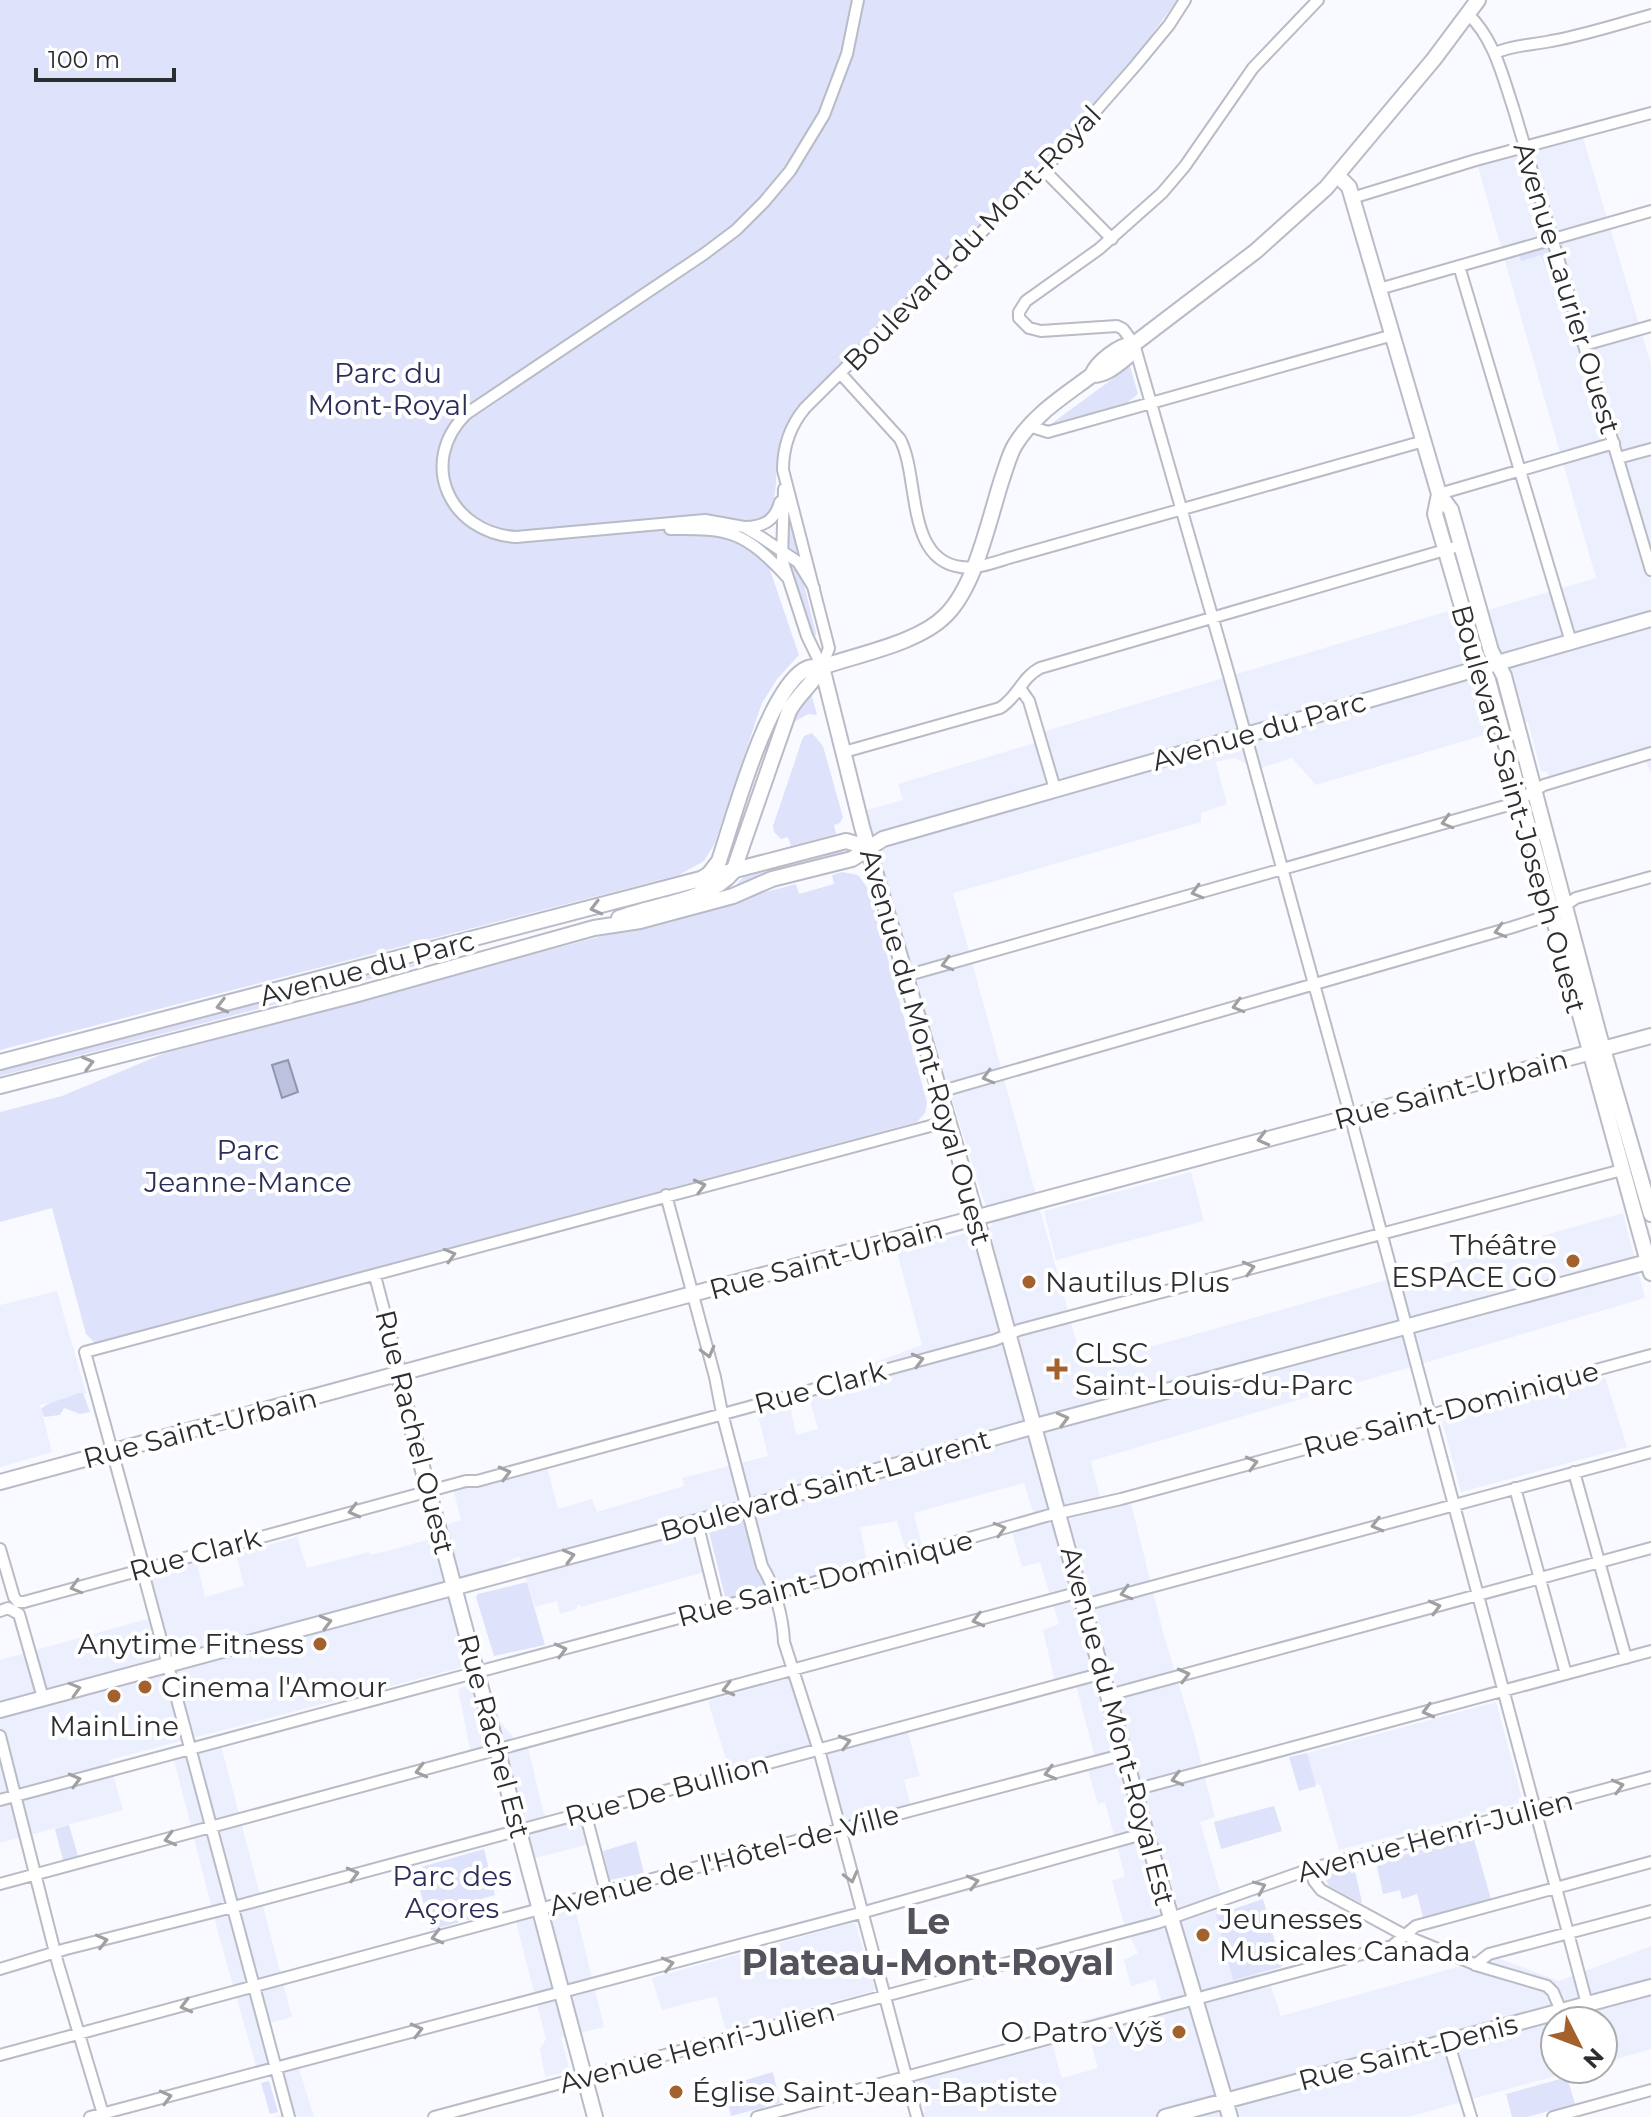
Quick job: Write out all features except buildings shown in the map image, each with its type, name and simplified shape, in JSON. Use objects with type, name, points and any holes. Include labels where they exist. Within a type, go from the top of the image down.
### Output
[{"type":"main road","points":[[698,881],[709,874],[719,861],[771,712],[798,675],[810,667],[822,667],[901,641],[931,627],[950,611],[974,566],[1011,453],[1029,426],[1045,409],[1092,375],[1102,375],[1132,353],[1134,344],[1256,251],[1323,191],[1434,59],[1478,0]]},
{"type":"main road","name":"Boulevard Saint-Joseph Ouest","points":[[1337,175],[1349,187],[1439,494],[1451,510],[1491,651],[1504,676],[1527,794]]},
{"type":"main road","name":"Boulevard Saint-Joseph Ouest","points":[[1439,494],[1435,514],[1476,655],[1488,680],[1527,794],[1596,1050],[1622,1170],[1650,1265]]},
{"type":"main road","name":"Avenue du Parc","points":[[594,928],[640,921],[733,896],[772,879],[852,859],[867,847],[888,837],[1651,619]]},
{"type":"main road","points":[[733,872],[789,711],[799,695],[814,682],[822,667]]},
{"type":"main road","name":"Avenue du Mont-Royal Ouest","points":[[822,667],[867,847],[977,1218],[1034,1426]]},
{"type":"main road","name":"Avenue du Parc","points":[[0,1062],[846,841],[867,847]]},
{"type":"main road","name":"Avenue du Parc","points":[[0,1086],[358,994],[594,928],[638,910],[711,891],[733,872]]},
{"type":"main road","name":"Rue Saint-Urbain","points":[[0,1482],[1349,1115],[1651,1036]]},
{"type":"main road","name":"Boulevard Saint-Joseph Ouest","points":[[1596,1050],[1644,1163],[1651,1214]]},
{"type":"main road","name":"Boulevard Saint-Laurent","points":[[0,1710],[697,1522],[1034,1426],[1405,1326],[1650,1265]]},
{"type":"main road","name":"Rue Rachel Ouest","points":[[401,1374],[401,1389],[456,1587]]},
{"type":"main road","name":"Avenue du Mont-Royal Est","points":[[1034,1426],[1146,1833],[1230,2117]]},
{"type":"main road","name":"Rue Rachel Est","points":[[456,1587],[476,1673],[595,2117]]},
{"type":"main road","name":"Rue Saint-Denis","points":[[1583,2005],[1651,1987]]},
{"type":"main road","name":"Rue Saint-Denis","points":[[1165,2117],[1539,2017]]},
{"type":"street","points":[[785,485],[774,517],[759,527],[705,520],[527,536],[493,533],[468,520],[452,501],[443,478],[444,453],[452,431],[466,414],[704,254],[736,230],[764,202],[795,163],[829,104],[847,54],[855,0]]},
{"type":"street","points":[[787,577],[749,540],[725,531],[663,530],[519,542],[479,535],[455,516],[443,497],[437,478],[437,459],[445,433],[462,411],[721,236],[770,188],[801,146],[824,105],[841,56],[855,0]]},
{"type":"street","name":"Boulevard du Mont-Royal","points":[[822,667],[807,636],[781,551],[784,452],[791,430],[805,408],[1044,170],[1136,65],[1185,0]]},
{"type":"street","points":[[1318,0],[1253,68],[1170,184],[1112,239],[1026,301],[1019,318],[1029,328],[1041,331],[1117,326],[1134,344],[1282,868],[1587,2004]]},
{"type":"street","name":"Avenue Laurier Ouest","points":[[1468,14],[1495,53],[1651,570]]},
{"type":"street","points":[[1495,53],[1508,47],[1575,36],[1651,15]]},
{"type":"street","points":[[1352,198],[1524,146],[1651,113]]},
{"type":"street","points":[[1044,170],[1112,239]]},
{"type":"street","points":[[1379,289],[1651,211]]},
{"type":"street","points":[[1459,266],[1571,642]]},
{"type":"street","points":[[1584,345],[1651,326]]},
{"type":"street","points":[[1029,426],[1048,432],[1393,335]]},
{"type":"street","points":[[840,373],[900,439],[907,451],[919,526],[928,547],[938,558],[960,567],[974,566],[1424,441]]},
{"type":"street","points":[[1439,494],[1614,443]]},
{"type":"street","points":[[1618,458],[1651,449]]},
{"type":"street","name":"Boulevard du Mont-Royal","points":[[785,485],[801,531],[829,648],[822,667]]},
{"type":"street","points":[[744,527],[781,551]]},
{"type":"street","points":[[844,752],[1000,708],[1012,700],[1024,680],[1040,668],[1462,545]]},
{"type":"street","name":"Boulevard du Mont-Royal","points":[[781,551],[798,562],[814,588]]},
{"type":"street","points":[[1020,688],[1029,701],[1055,789]]},
{"type":"street","points":[[905,976],[1512,804],[1527,794],[1651,753]]},
{"type":"street","points":[[939,1092],[1559,910],[1576,898],[1651,877]]},
{"type":"street","points":[[289,2117],[85,1352],[949,1121]]},
{"type":"street","name":"Rue Clark","points":[[0,1611],[143,1568],[466,1481],[477,1481],[1008,1334],[1622,1170]]},
{"type":"street","points":[[666,1195],[762,1566],[769,1578],[793,1671],[819,1749],[917,2117]]},
{"type":"street","name":"Rue Rachel Ouest","points":[[375,1276],[401,1374]]},
{"type":"street","name":"Rue Saint-Dominique","points":[[0,1800],[718,1607],[773,1595],[1059,1513],[1121,1499],[1651,1355]]},
{"type":"street","points":[[0,1884],[793,1671],[1651,1452]]},
{"type":"street","points":[[1574,1472],[1626,1658]]},
{"type":"street","points":[[1515,1488],[1566,1674]]},
{"type":"street","points":[[697,1522],[718,1607]]},
{"type":"street","points":[[1109,1695],[1651,1548]]},
{"type":"street","points":[[0,1549],[43,1698]]},
{"type":"street","points":[[1134,1790],[1651,1651]]},
{"type":"street","name":"Rue De Bullion","points":[[0,1969],[1103,1673]]},
{"type":"street","points":[[0,1736],[103,2114]]},
{"type":"street","name":"Avenue de l'Hôtel-de-Ville","points":[[0,2055],[1125,1754]]},
{"type":"street","name":"Avenue Henri-Julien","points":[[434,2117],[1171,1918],[1310,1869],[1651,1777]]},
{"type":"street","points":[[585,1812],[606,1892]]},
{"type":"street","points":[[90,2117],[863,1912],[1146,1833]]},
{"type":"street","points":[[757,2117],[1392,1946],[1416,1926],[1651,1862]]},
{"type":"street","points":[[1310,1869],[1321,1890],[1404,1935],[1475,1965],[1545,1985],[1553,1992],[1558,2005]]},
{"type":"street","points":[[1475,1965],[1489,1954],[1651,1911]]},
{"type":"street","points":[[1448,2041],[1471,2117]]},
{"type":"street","points":[[1553,2117],[1651,2090]]},
{"type":"shaded area","points":[[1581,131],[1651,364],[1651,774],[1643,754],[1549,778],[1548,772],[1541,771],[1528,722],[1316,785],[1292,758],[1258,769],[1234,758],[1216,762],[1227,804],[1201,813],[1201,822],[953,893],[1083,1366],[1623,1213],[1645,1298],[1091,1461],[1103,1510],[1131,1503],[1164,1636],[1215,1817],[1200,1822],[1244,1973],[1267,1975],[1281,2016],[1465,1965],[1482,1952],[1559,1981],[1651,1946],[1651,2049],[1619,2058],[1619,2005],[1539,2005],[1539,2080],[1408,2117],[908,2117],[925,2112],[916,2070],[1048,2030],[1062,2078],[1098,2068],[1085,2020],[1161,2000],[1155,1979],[1131,1986],[1124,1960],[1138,1953],[1125,1927],[1112,1881],[1125,1876],[1105,1802],[1098,1804],[1087,1767],[1097,1765],[1076,1685],[1057,1691],[1043,1630],[1059,1624],[1040,1562],[1022,1567],[1010,1525],[1035,1518],[1024,1483],[914,1513],[924,1555],[908,1558],[897,1521],[860,1527],[867,1563],[775,1590],[752,1502],[691,1519],[707,1571],[581,1607],[577,1605],[577,1609],[560,1614],[557,1601],[535,1607],[519,1556],[456,1587],[476,1672],[463,1667],[109,1760],[123,1810],[0,1843],[0,1660],[154,1617],[143,1568],[195,1554],[205,1597],[244,1586],[236,1554],[297,1537],[307,1568],[369,1552],[370,1555],[391,1550],[444,1535],[442,1526],[461,1520],[453,1488],[547,1467],[558,1509],[592,1499],[597,1512],[684,1486],[682,1478],[768,1456],[755,1402],[788,1394],[796,1435],[818,1429],[806,1388],[922,1345],[897,1252],[992,1226],[923,1008],[905,976],[859,812],[903,800],[898,784],[1041,741],[1039,733],[1462,607],[1481,612],[1596,578],[1476,160]]},
{"type":"shaded area","points":[[288,1060],[298,1092],[282,1098],[272,1065]]},
{"type":"shaded area","points":[[1191,1172],[1204,1221],[1056,1260],[1044,1211]]},
{"type":"shaded area","points":[[57,1291],[86,1393],[40,1405],[52,1452],[0,1467],[0,1305]]},
{"type":"shaded area","points":[[1605,1377],[1627,1447],[1461,1492],[1442,1421]]},
{"type":"shaded area","points":[[793,1677],[815,1749],[729,1769],[708,1701]]},
{"type":"shaded area","points":[[468,1685],[516,1740],[527,1743],[543,1811],[549,1822],[585,1812],[594,1843],[528,1860],[540,1910],[573,1900],[604,2027],[561,2038],[570,2071],[545,2077],[540,2049],[546,2039],[515,1918],[539,1911],[518,1829],[484,1746],[470,1749],[458,1689]]},
{"type":"shaded area","points":[[1496,1702],[1523,1802],[1339,1850],[1307,1753]]},
{"type":"shaded area","points":[[906,1726],[920,1776],[904,1780],[912,1810],[839,1829],[819,1749]]},
{"type":"shaded area","points":[[221,1745],[292,2017],[265,2024],[279,2068],[297,2062],[314,2117],[273,2117],[287,2114],[276,2068],[258,2073],[173,1756]]},
{"type":"shaded area","points":[[855,1922],[875,1988],[873,1991],[726,2030],[716,1996],[662,2010],[652,1978]]},
{"type":"green space","name":"Parc du Mont-Royal","points":[[0,0],[1177,0],[1146,43],[1034,171],[801,404],[789,420],[778,449],[773,504],[767,520],[754,523],[799,655],[777,679],[762,703],[714,845],[704,861],[679,875],[0,1050]]},
{"type":"green space","points":[[1548,245],[1554,266],[1546,269],[1541,255],[1521,261],[1519,253]]},
{"type":"green space","points":[[1130,366],[1138,394],[1127,403],[1051,424]]},
{"type":"green space","points":[[787,512],[791,512],[801,556],[787,547]]},
{"type":"green space","points":[[793,564],[802,577],[815,637],[799,601],[790,565]]},
{"type":"green space","points":[[811,693],[817,715],[808,714],[792,723],[798,709]]},
{"type":"green space","points":[[812,733],[823,746],[843,817],[840,823],[834,825],[836,834],[791,846],[788,837],[781,839],[773,826],[802,740]]},
{"type":"green space","points":[[842,850],[843,853],[766,875],[738,888],[736,885],[746,874]]},
{"type":"green space","name":"Parc Jeanne-Mance","points":[[842,872],[858,875],[869,890],[927,1102],[925,1113],[917,1122],[94,1342],[86,1334],[52,1208],[0,1222],[0,1112],[62,1096],[165,1053],[796,884],[799,894],[834,884],[832,875]]},
{"type":"green space","points":[[422,962],[312,995],[310,989]]},
{"type":"green space","points":[[287,996],[289,1001],[0,1076],[0,1070]]},
{"type":"green space","points":[[83,1393],[90,1412],[80,1414],[64,1408],[60,1415],[44,1417],[41,1409],[45,1406]]},
{"type":"green space","points":[[743,1520],[765,1589],[726,1601],[708,1528]]},
{"type":"green space","points":[[527,1582],[545,1645],[494,1656],[476,1597]]},
{"type":"green space","points":[[1307,1753],[1316,1786],[1299,1791],[1289,1757]]},
{"type":"green space","points":[[1274,1806],[1282,1831],[1221,1849],[1214,1822]]},
{"type":"green space","points":[[69,1825],[78,1856],[63,1860],[55,1829]]},
{"type":"green space","points":[[1473,1836],[1491,1899],[1423,1917],[1417,1894],[1402,1899],[1400,1890],[1383,1894],[1376,1862]]},
{"type":"green space","points":[[636,1841],[644,1873],[610,1880],[603,1851]]},
{"type":"green space","name":"Parc des Açores","points":[[484,1849],[495,1895],[481,1899],[486,1915],[431,1930],[414,1869]]},
{"type":"green space","points":[[1354,1867],[1361,1903],[1329,1886],[1324,1876]]},
{"type":"green space","points":[[1263,1899],[1282,1967],[1233,1980],[1216,1915]]},
{"type":"green space","points":[[773,2072],[780,2103],[731,2116],[725,2092],[729,2085]]},
{"type":"green space","points":[[269,2081],[278,2112],[270,2114],[261,2083]]},
{"type":"green space","points":[[1539,2085],[1569,2085],[1575,2104],[1527,2117],[1512,2117],[1506,2094]]},
{"type":"place","name":"Théâtre ESPACE GO","points":[[1573,1261]]},
{"type":"place","name":"Nautilus Plus","points":[[1029,1282]]},
{"type":"place","name":"CLSC Saint-Louis-du-Parc","points":[[1057,1369]]},
{"type":"place","name":"Anytime Fitness","points":[[320,1644]]},
{"type":"place","name":"Cinema l'Amour","points":[[145,1687]]},
{"type":"place","name":"MainLine","points":[[114,1696]]},
{"type":"place","name":"Jeunesses Musicales Canada","points":[[1203,1935]]},
{"type":"place","name":"O Patro Výš","points":[[1179,2032]]},
{"type":"place","name":"Église Saint-Jean-Baptiste","points":[[676,2092]]},
{"type":"district","name":"Le Plateau-Mont-Royal","points":[[928,1942]]}]
